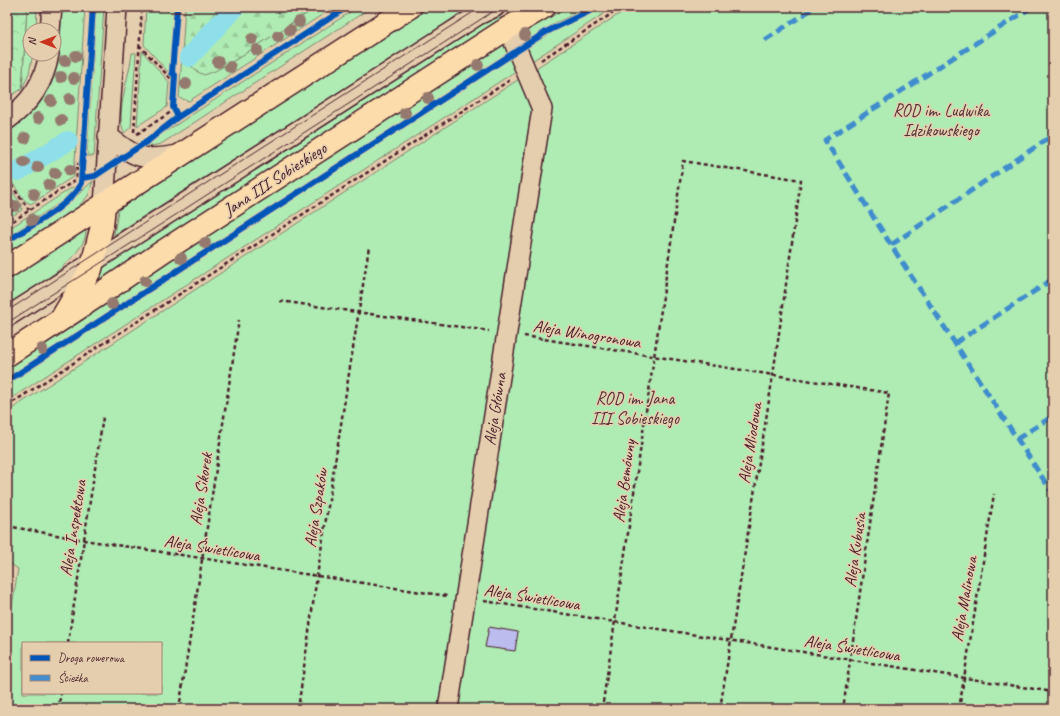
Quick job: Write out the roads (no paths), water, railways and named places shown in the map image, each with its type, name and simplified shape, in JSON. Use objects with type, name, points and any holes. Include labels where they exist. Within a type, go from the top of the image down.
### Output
[{"type":"main road","points":[[7,267],[410,7]]},
{"type":"main road","name":"Jana III Sobieskiego","points":[[7,355],[162,252],[508,28],[544,7]]},
{"type":"main road","points":[[60,320],[85,280],[93,262],[102,226],[104,205]]},
{"type":"street","points":[[51,22],[52,7]]},
{"type":"street","points":[[104,205],[116,7]]},
{"type":"street","points":[[7,317],[482,11],[495,7]]},
{"type":"street","name":"Aleja Główna","points":[[448,709],[508,334],[542,109],[508,28]]},
{"type":"street","points":[[7,120],[27,103],[36,92],[47,62]]},
{"type":"street","points":[[108,136],[130,153],[140,158],[160,158],[182,154]]},
{"type":"waterway","points":[[189,57],[235,7]]},
{"type":"waterway","points":[[18,171],[68,141]]},
{"type":"tram line","points":[[7,311],[481,7]]},
{"type":"tram line","points":[[7,323],[500,7]]},
{"type":"park label","name":"ROD im. Ludwika Idzikowskiego","points":[[941,120]]},
{"type":"park label","name":"ROD im. Jana III Sobieskiego","points":[[635,408]]}]
